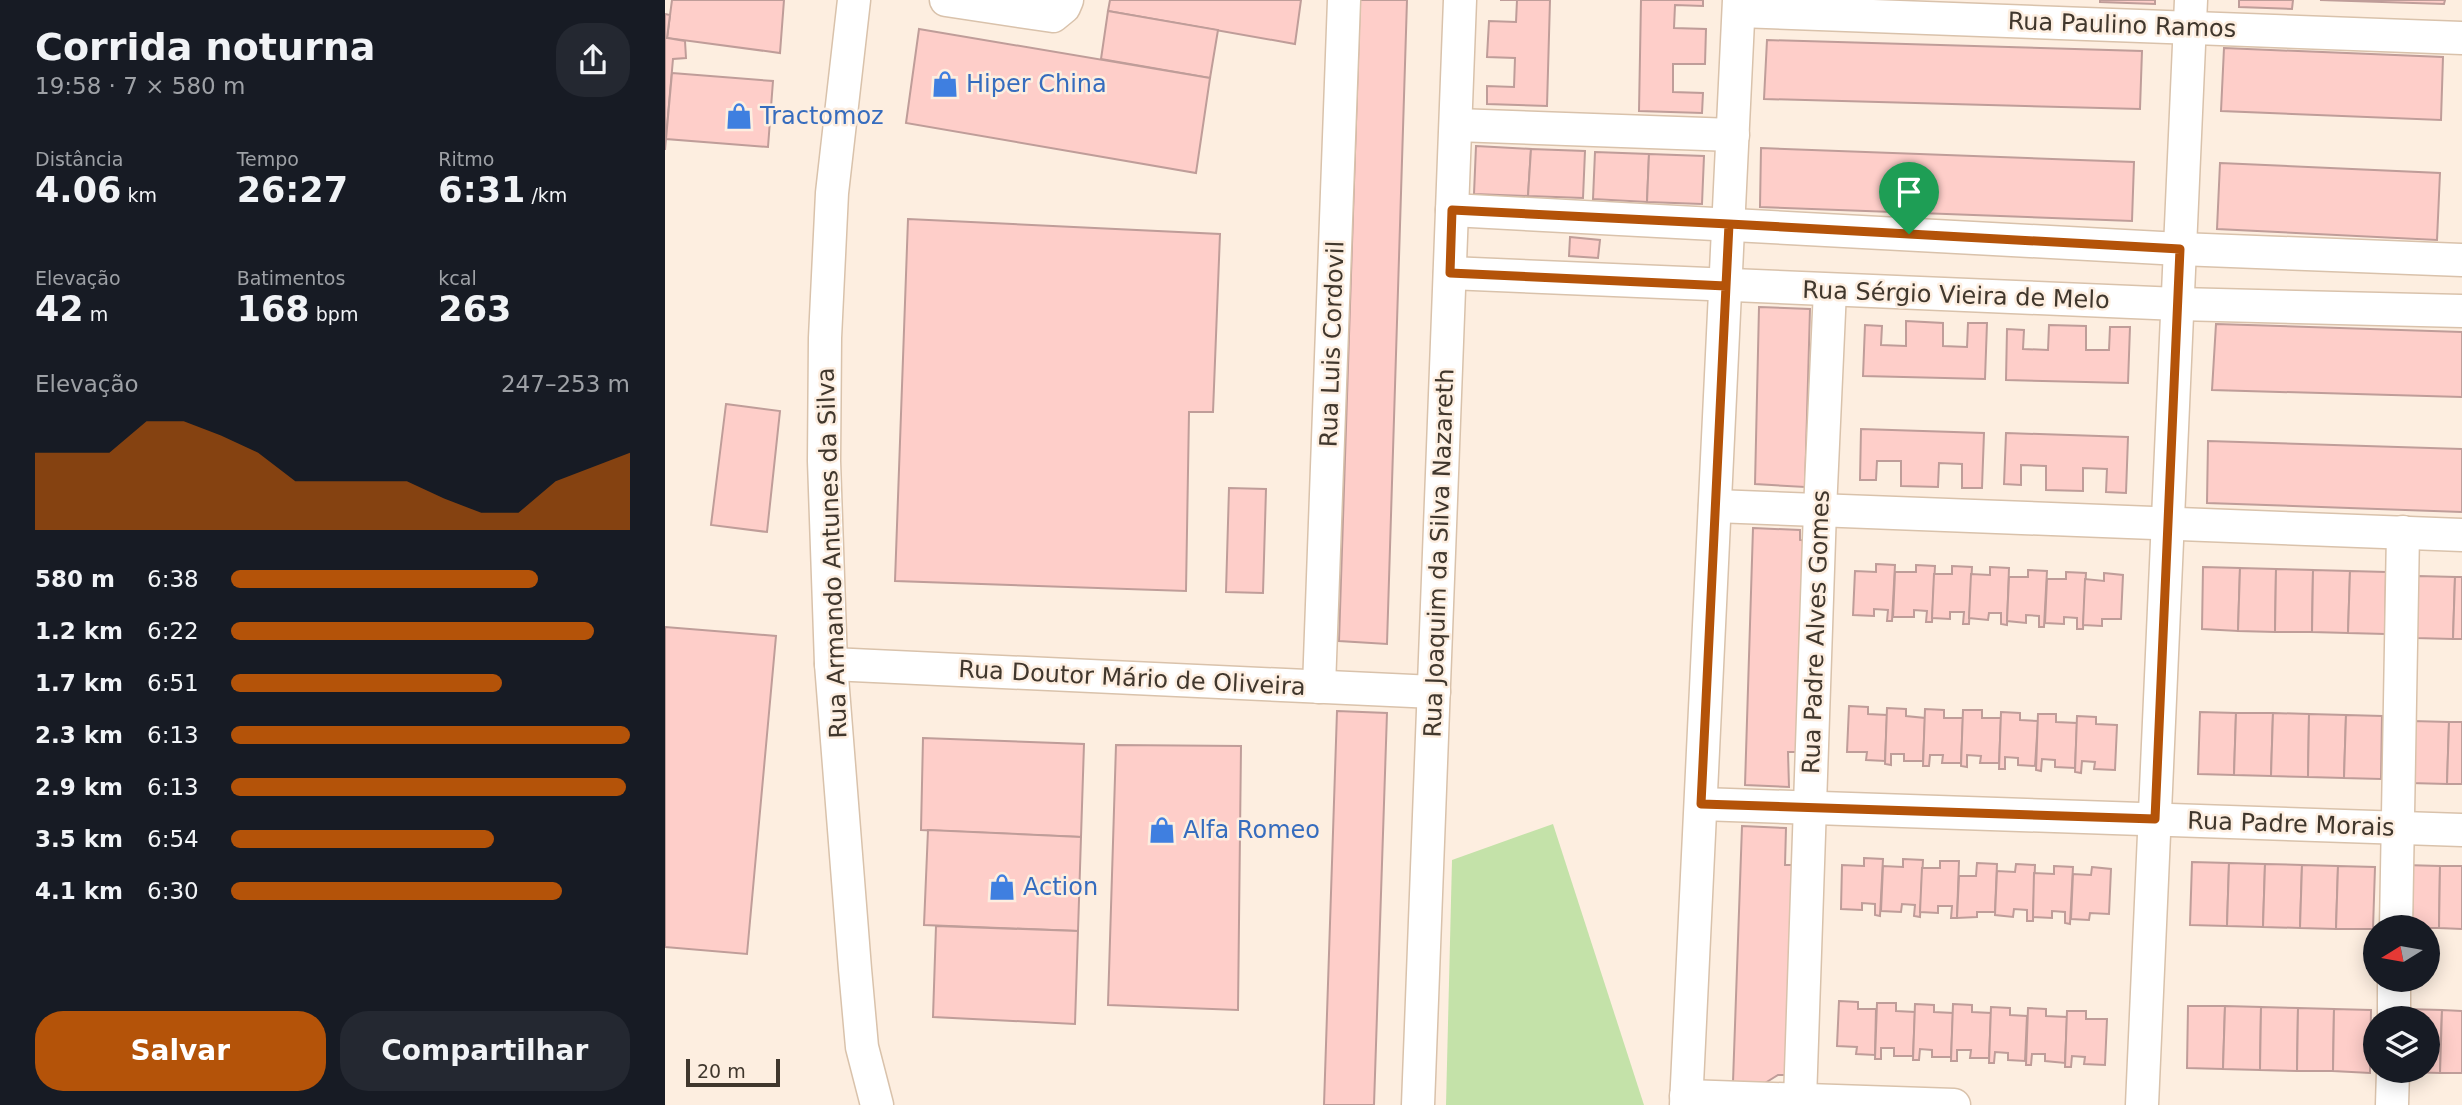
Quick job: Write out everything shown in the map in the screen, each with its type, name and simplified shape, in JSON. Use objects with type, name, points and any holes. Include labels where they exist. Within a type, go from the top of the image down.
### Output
[{"type":"street","name":"Rua Armando Antunes da Silva","points":[[854,0],[832,193],[825,338],[824,461],[831,664],[862,1047],[877,1105]]},
{"type":"street","points":[[946,0],[1053,16],[1064,7],[1067,0]]},
{"type":"street","name":"Rua Luis Cordovil","points":[[1319,687],[1344,0]]},
{"type":"street","name":"Rua Joaquim da Silva Nazareth","points":[[1418,1105],[1460,0]]},
{"type":"street","points":[[1739,6],[1686,1100],[1800,1100],[1954,1105]]},
{"type":"street","name":"Rua Paulino Ramos","points":[[1739,6],[2190,14],[2462,38]]},
{"type":"street","points":[[2142,1105],[2190,14]]},
{"type":"street","points":[[1455,125],[1733,135]]},
{"type":"street","points":[[1452,210],[2180,249],[2462,260]]},
{"type":"street","name":"Rua Sérgio Vieira de Melo","points":[[1450,273],[2178,304],[2462,311]]},
{"type":"street","name":"Rua Padre Alves Gomes","points":[[1800,1100],[1830,290]]},
{"type":"street","points":[[1715,506],[2462,535]]},
{"type":"street","points":[[2396,915],[2403,532]]},
{"type":"street","name":"Rua Doutor Mário de Oliveira","points":[[831,664],[1434,692]]},
{"type":"street","name":"Rua Padre Morais","points":[[1701,804],[2462,830]]},
{"type":"street","points":[[2392,1105],[2393,1083]]},
{"type":"green space","points":[[1553,824],[1644,1105],[1446,1105],[1452,860]]},
{"type":"building","points":[[672,0],[784,0],[780,53],[667,38]]},
{"type":"building","points":[[1110,0],[1301,0],[1295,44],[1108,11]]},
{"type":"building","points":[[1360,0],[1407,0],[1387,644],[1339,641]]},
{"type":"building","points":[[1517,0],[1550,0],[1547,106],[1487,104],[1487,86],[1514,87],[1515,58],[1487,57],[1489,21],[1516,22]]},
{"type":"building","points":[[1641,0],[1703,0],[1703,6],[1675,5],[1674,28],[1706,29],[1705,64],[1673,64],[1673,92],[1703,93],[1702,113],[1639,111]]},
{"type":"building","points":[[2155,0],[2155,4],[2100,2]]},
{"type":"building","points":[[2239,0],[2293,0],[2292,9],[2239,7]]},
{"type":"building","points":[[2320,0],[2445,0],[2444,4]]},
{"type":"building","points":[[1108,11],[1218,30],[1210,78],[1101,59]]},
{"type":"building","points":[[665,14],[670,15],[667,38],[685,41],[686,58],[673,59],[665,150]]},
{"type":"building","points":[[919,29],[1210,78],[1196,173],[906,123]]},
{"type":"building","points":[[1767,40],[2142,51],[2140,109],[1764,99]]},
{"type":"building","points":[[2224,48],[2443,57],[2441,120],[2221,111]]},
{"type":"building","points":[[672,73],[773,81],[768,147],[666,139]]},
{"type":"building","points":[[1476,146],[1531,149],[1528,196],[1474,194]]},
{"type":"building","points":[[1761,148],[2134,162],[2132,221],[1760,207]]},
{"type":"building","points":[[1531,149],[1585,151],[1583,198],[1528,196]]},
{"type":"building","points":[[1595,152],[1649,154],[1647,202],[1593,199]]},
{"type":"building","points":[[1649,154],[1704,156],[1702,204],[1647,202]]},
{"type":"building","points":[[2220,163],[2440,173],[2437,240],[2217,229]]},
{"type":"building","points":[[908,219],[1220,234],[1213,412],[1189,412],[1186,591],[895,581]]},
{"type":"building","points":[[1570,237],[1600,240],[1598,258],[1569,256]]},
{"type":"building","points":[[1759,307],[1810,309],[1805,487],[1755,484]]},
{"type":"building","points":[[1906,321],[1943,323],[1943,346],[1967,347],[1968,323],[1987,323],[1985,379],[1863,376],[1865,325],[1882,326],[1881,345],[1906,346]]},
{"type":"building","points":[[2216,324],[2462,332],[2462,397],[2212,390]]},
{"type":"building","points":[[2049,325],[2086,326],[2086,350],[2109,350],[2110,327],[2130,327],[2128,383],[2006,380],[2007,329],[2024,330],[2023,349],[2048,350]]},
{"type":"building","points":[[726,404],[780,411],[767,532],[711,525]]},
{"type":"building","points":[[1861,429],[1984,433],[1982,488],[1962,488],[1962,464],[1939,463],[1938,487],[1901,486],[1901,461],[1877,461],[1876,480],[1860,480]]},
{"type":"building","points":[[2006,433],[2128,437],[2126,493],[2106,492],[2107,469],[2083,468],[2083,491],[2046,490],[2046,466],[2021,465],[2021,485],[2004,484]]},
{"type":"building","points":[[2208,441],[2462,449],[2462,512],[2207,503]]},
{"type":"building","points":[[1229,488],[1266,489],[1263,593],[1226,592]]},
{"type":"building","points":[[1753,528],[1800,530],[1800,540],[1807,541],[1800,752],[1788,752],[1789,787],[1745,785]]},
{"type":"building","points":[[1876,564],[1895,565],[1892,621],[1887,621],[1888,610],[1874,609],[1874,616],[1853,615],[1855,571],[1876,572]]},
{"type":"building","points":[[1916,565],[1935,566],[1932,622],[1926,622],[1927,611],[1914,610],[1914,617],[1893,617],[1895,572],[1916,572]]},
{"type":"building","points":[[1952,566],[1972,567],[1969,624],[1963,624],[1964,612],[1950,612],[1950,619],[1932,618],[1934,574],[1952,574]]},
{"type":"building","points":[[1990,567],[2009,568],[2007,625],[2001,624],[2001,613],[1989,613],[1988,620],[1969,618],[1971,574],[1990,575]]},
{"type":"building","points":[[2203,567],[2240,568],[2238,631],[2202,629]]},
{"type":"building","points":[[2240,568],[2276,569],[2275,632],[2238,631]]},
{"type":"building","points":[[2276,569],[2313,570],[2312,632],[2275,632]]},
{"type":"building","points":[[2028,570],[2047,571],[2044,627],[2039,627],[2039,616],[2026,615],[2026,623],[2007,621],[2009,577],[2028,577]]},
{"type":"building","points":[[2313,570],[2350,571],[2348,633],[2312,632]]},
{"type":"building","points":[[2350,571],[2386,572],[2385,634],[2348,633]]},
{"type":"building","points":[[2066,572],[2086,573],[2083,629],[2077,629],[2077,618],[2064,617],[2064,624],[2045,623],[2047,579],[2066,579]]},
{"type":"building","points":[[2104,573],[2123,575],[2121,619],[2102,619],[2102,626],[2083,625],[2085,579],[2104,581]]},
{"type":"building","points":[[2418,576],[2455,577],[2453,639],[2416,638]]},
{"type":"building","points":[[2455,577],[2462,577],[2462,639],[2453,639]]},
{"type":"building","points":[[665,627],[776,636],[747,954],[665,947]]},
{"type":"building","points":[[1849,706],[1868,707],[1868,714],[1887,715],[1885,761],[1866,760],[1867,752],[1847,752]]},
{"type":"building","points":[[1887,708],[1906,709],[1906,716],[1925,718],[1923,761],[1904,761],[1904,754],[1891,754],[1891,765],[1885,764]]},
{"type":"building","points":[[1925,709],[1944,710],[1944,718],[1963,718],[1961,763],[1942,763],[1943,755],[1930,755],[1929,766],[1923,766]]},
{"type":"building","points":[[1963,710],[1982,710],[1982,718],[2001,718],[1999,763],[1980,763],[1981,756],[1967,755],[1967,767],[1961,766]]},
{"type":"building","points":[[1337,711],[1387,713],[1374,1105],[1324,1105]]},
{"type":"building","points":[[2001,712],[2020,713],[2020,720],[2038,721],[2035,766],[2018,765],[2018,758],[2005,757],[2005,769],[1999,769]]},
{"type":"building","points":[[2200,712],[2236,713],[2234,775],[2198,774]]},
{"type":"building","points":[[2236,713],[2273,713],[2271,776],[2234,775]]},
{"type":"building","points":[[2273,713],[2309,714],[2308,777],[2271,776]]},
{"type":"building","points":[[2038,714],[2056,714],[2056,722],[2077,723],[2075,768],[2055,767],[2055,760],[2042,759],[2041,771],[2036,770]]},
{"type":"building","points":[[2309,714],[2346,715],[2344,778],[2308,777]]},
{"type":"building","points":[[2346,715],[2382,716],[2381,779],[2344,778]]},
{"type":"building","points":[[2077,716],[2096,717],[2096,724],[2117,725],[2115,770],[2094,769],[2095,762],[2082,761],[2081,773],[2075,772]]},
{"type":"building","points":[[2412,721],[2449,722],[2447,784],[2410,783]]},
{"type":"building","points":[[2449,722],[2462,722],[2462,784],[2447,784]]},
{"type":"building","points":[[923,738],[1084,744],[1081,837],[921,830]]},
{"type":"building","points":[[1116,745],[1241,746],[1238,1010],[1108,1005]]},
{"type":"building","points":[[1742,826],[1786,828],[1785,865],[1798,865],[1790,1075],[1778,1075],[1765,1083],[1733,1082]]},
{"type":"building","points":[[928,830],[1081,837],[1078,931],[924,925]]},
{"type":"building","points":[[1864,858],[1883,859],[1880,916],[1875,915],[1875,904],[1862,903],[1862,910],[1841,909],[1842,865],[1864,866]]},
{"type":"building","points":[[1903,859],[1923,860],[1920,917],[1914,916],[1915,905],[1902,904],[1901,912],[1881,911],[1883,866],[1903,867]]},
{"type":"building","points":[[1940,861],[1959,861],[1957,918],[1951,918],[1952,906],[1938,906],[1938,913],[1920,912],[1922,868],[1940,868]]},
{"type":"building","points":[[2192,862],[2229,863],[2227,926],[2190,925]]},
{"type":"building","points":[[1977,863],[1997,864],[1995,912],[1977,912],[1977,917],[1957,918],[1959,876],[1976,876]]},
{"type":"building","points":[[2229,863],[2265,864],[2263,927],[2227,926]]},
{"type":"building","points":[[2016,864],[2035,865],[2033,921],[2027,921],[2027,910],[2014,909],[2013,917],[1995,915],[1997,871],[2015,872]]},
{"type":"building","points":[[2265,864],[2302,865],[2300,928],[2263,927]]},
{"type":"building","points":[[2302,865],[2338,866],[2336,929],[2300,928]]},
{"type":"building","points":[[2404,865],[2440,866],[2439,915],[2402,915]]},
{"type":"building","points":[[2054,866],[2073,867],[2070,924],[2065,923],[2065,912],[2052,911],[2052,918],[2033,917],[2034,873],[2054,874]]},
{"type":"building","points":[[2338,866],[2375,867],[2373,915],[2363,915],[2363,929],[2336,929]]},
{"type":"building","points":[[2440,866],[2462,866],[2462,929],[2440,928]]},
{"type":"building","points":[[2092,867],[2111,869],[2109,914],[2090,913],[2089,920],[2071,919],[2073,874],[2091,875]]},
{"type":"building","points":[[936,926],[1078,931],[1075,1024],[933,1017]]},
{"type":"building","points":[[1839,1001],[1858,1002],[1858,1009],[1876,1009],[1875,1055],[1856,1054],[1857,1047],[1837,1046]]},
{"type":"building","points":[[1877,1003],[1896,1003],[1896,1011],[1915,1012],[1913,1056],[1894,1056],[1894,1048],[1881,1048],[1881,1059],[1875,1059]]},
{"type":"building","points":[[1915,1004],[1934,1005],[1934,1012],[1953,1013],[1951,1057],[1932,1057],[1932,1050],[1920,1049],[1919,1060],[1913,1060]]},
{"type":"building","points":[[1953,1004],[1972,1005],[1972,1012],[1991,1013],[1989,1058],[1970,1058],[1971,1050],[1957,1050],[1957,1061],[1951,1061]]},
{"type":"building","points":[[2188,1006],[2225,1006],[2223,1069],[2187,1068]]},
{"type":"building","points":[[2225,1006],[2261,1007],[2260,1070],[2223,1069]]},
{"type":"building","points":[[1991,1007],[2010,1008],[2010,1015],[2027,1016],[2025,1061],[2008,1060],[2008,1053],[1995,1052],[1994,1063],[1989,1063]]},
{"type":"building","points":[[2261,1007],[2298,1008],[2297,1071],[2260,1070]]},
{"type":"building","points":[[2028,1008],[2046,1009],[2046,1016],[2067,1017],[2065,1063],[2045,1061],[2045,1054],[2032,1054],[2031,1065],[2026,1065]]},
{"type":"building","points":[[2298,1008],[2334,1009],[2333,1071],[2297,1071]]},
{"type":"building","points":[[2334,1009],[2363,1010],[2363,1073],[2333,1071]]},
{"type":"building","points":[[2440,1010],[2442,1010],[2440,1073]]},
{"type":"building","points":[[2442,1010],[2462,1011],[2462,1073],[2440,1073]]},
{"type":"building","points":[[2067,1011],[2086,1011],[2086,1019],[2107,1019],[2105,1065],[2084,1064],[2085,1057],[2072,1056],[2071,1067],[2065,1067]]},
{"type":"place","name":"Hiper China","points":[[945,84]]},
{"type":"place","name":"Tractomoz","points":[[739,116]]},
{"type":"place","name":"Alfa Romeo","points":[[1162,830]]},
{"type":"place","name":"Action","points":[[1002,887]]},
{"type":"route","points":[[1909,234],[1729,224],[1726,286],[1450,273],[1452,210],[1729,224],[1701,804],[2155,819],[2180,249],[1909,234]]}]
